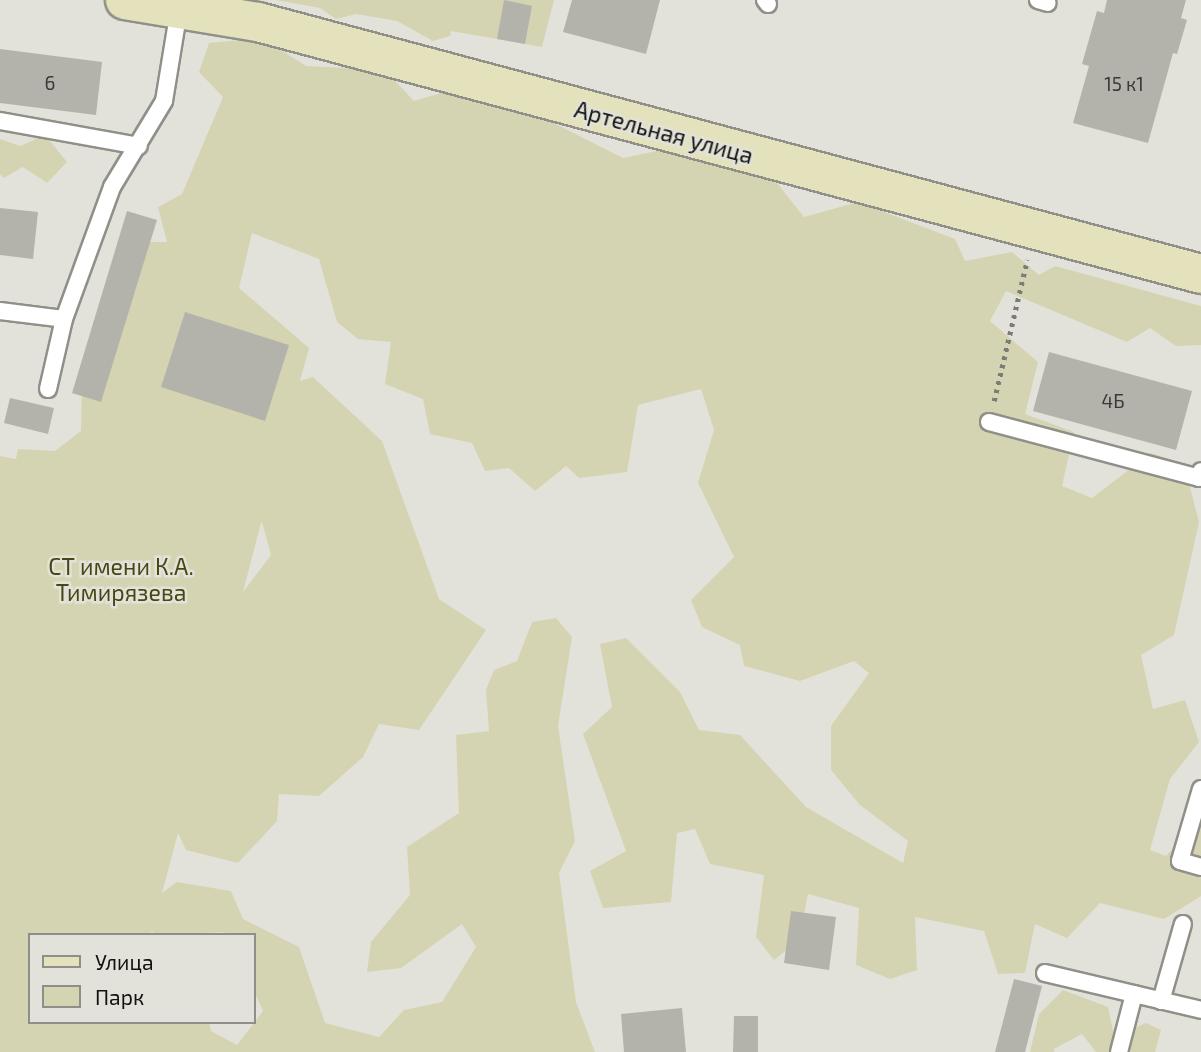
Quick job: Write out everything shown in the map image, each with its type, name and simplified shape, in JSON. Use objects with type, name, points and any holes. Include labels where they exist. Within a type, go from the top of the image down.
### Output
[{"type":"street","name":"Артельная улица","points":[[124,0],[258,22],[1201,274]]},
{"type":"lane","points":[[48,389],[64,319],[112,187],[164,101],[178,31],[179,7]]},
{"type":"lane","points":[[0,121],[139,146]]},
{"type":"lane","points":[[0,311],[64,319]]},
{"type":"lane","points":[[989,422],[1199,478],[1201,471]]},
{"type":"lane","points":[[1201,789],[1180,861],[1201,867]]},
{"type":"lane","points":[[1161,1001],[1182,924]]},
{"type":"lane","points":[[1045,973],[1201,1010]]},
{"type":"lane","points":[[1119,1052],[1134,994]]},
{"type":"path","points":[[989,422],[1030,250]]},
{"type":"green space","points":[[276,0],[554,0],[542,47],[451,31],[450,36],[433,41],[397,21],[356,14],[336,19],[320,8]]},
{"type":"green space","name":"СТ имени К.А. Тимирязева","points":[[262,38],[306,66],[385,70],[414,101],[455,89],[534,113],[623,158],[671,148],[773,178],[804,217],[858,202],[955,239],[965,261],[1012,252],[1039,275],[1055,266],[1201,306],[1201,345],[1176,346],[1150,328],[1127,342],[1006,291],[990,321],[1038,362],[1025,414],[1074,432],[1062,486],[1092,498],[1151,453],[1184,464],[1199,522],[1174,635],[1141,655],[1153,709],[1185,700],[1199,742],[1170,779],[1150,850],[1166,856],[1196,825],[1201,826],[1201,896],[1164,919],[1100,903],[1067,938],[1035,924],[1025,973],[998,974],[984,931],[915,917],[917,970],[890,979],[856,965],[859,908],[808,894],[799,940],[774,960],[756,937],[764,875],[710,864],[695,829],[677,833],[671,902],[603,908],[590,871],[626,851],[583,734],[612,707],[600,644],[626,638],[680,692],[699,730],[740,735],[806,807],[903,863],[908,841],[860,805],[831,770],[831,726],[869,673],[854,661],[800,681],[744,666],[740,645],[702,627],[691,600],[734,557],[698,483],[714,430],[701,389],[638,405],[627,472],[579,478],[566,466],[535,491],[509,468],[485,471],[472,443],[430,434],[423,399],[385,384],[391,342],[358,339],[337,322],[319,259],[252,233],[239,288],[309,348],[300,381],[313,377],[382,441],[439,599],[486,630],[419,730],[379,724],[363,757],[319,796],[279,794],[277,821],[238,863],[186,850],[178,833],[162,893],[177,882],[231,891],[243,919],[299,947],[325,1023],[379,1037],[404,1010],[442,1002],[476,947],[462,924],[401,968],[367,972],[371,942],[410,895],[407,847],[459,813],[456,735],[489,731],[486,690],[494,670],[517,661],[532,622],[556,618],[572,637],[558,726],[575,841],[559,873],[576,1002],[595,1052],[0,1052],[0,456],[16,459],[18,449],[55,451],[81,431],[82,387],[127,296],[135,292],[150,242],[167,242],[158,207],[182,194],[223,97],[199,72],[209,43]],"holes":[[[262,522],[271,555],[243,592]]]},
{"type":"green space","points":[[45,135],[67,162],[47,183],[23,167],[4,178],[0,174],[0,139],[20,146]]},
{"type":"green space","points":[[1063,990],[1108,1007],[1114,1036],[1146,1023],[1161,1030],[1155,1052],[1096,1052],[1082,1034],[1054,1049],[1054,1052],[1030,1052],[1039,1014]]},
{"type":"building","points":[[504,0],[532,6],[525,44],[497,39]]},
{"type":"building","points":[[572,0],[660,0],[646,54],[563,32]]},
{"type":"building","points":[[1107,0],[1186,0],[1181,18],[1187,20],[1177,54],[1173,53],[1148,143],[1073,123],[1089,66],[1082,64],[1097,11],[1104,13]]},
{"type":"building","points":[[0,49],[102,62],[96,115],[0,103]]},
{"type":"building","points":[[0,208],[38,212],[33,259],[0,255]]},
{"type":"building","points":[[127,211],[157,220],[101,402],[72,393]]},
{"type":"building","points":[[185,312],[289,345],[265,421],[161,387]]},
{"type":"building","points":[[1049,352],[1192,391],[1176,450],[1033,411]]},
{"type":"building","points":[[10,398],[54,408],[48,434],[4,423]]},
{"type":"building","points":[[791,911],[836,917],[829,970],[784,963]]},
{"type":"building","points":[[1014,979],[1042,986],[1025,1052],[995,1052]]},
{"type":"building","points":[[682,1008],[686,1052],[624,1052],[621,1014]]},
{"type":"building","points":[[734,1016],[758,1016],[758,1052],[733,1052]]}]
